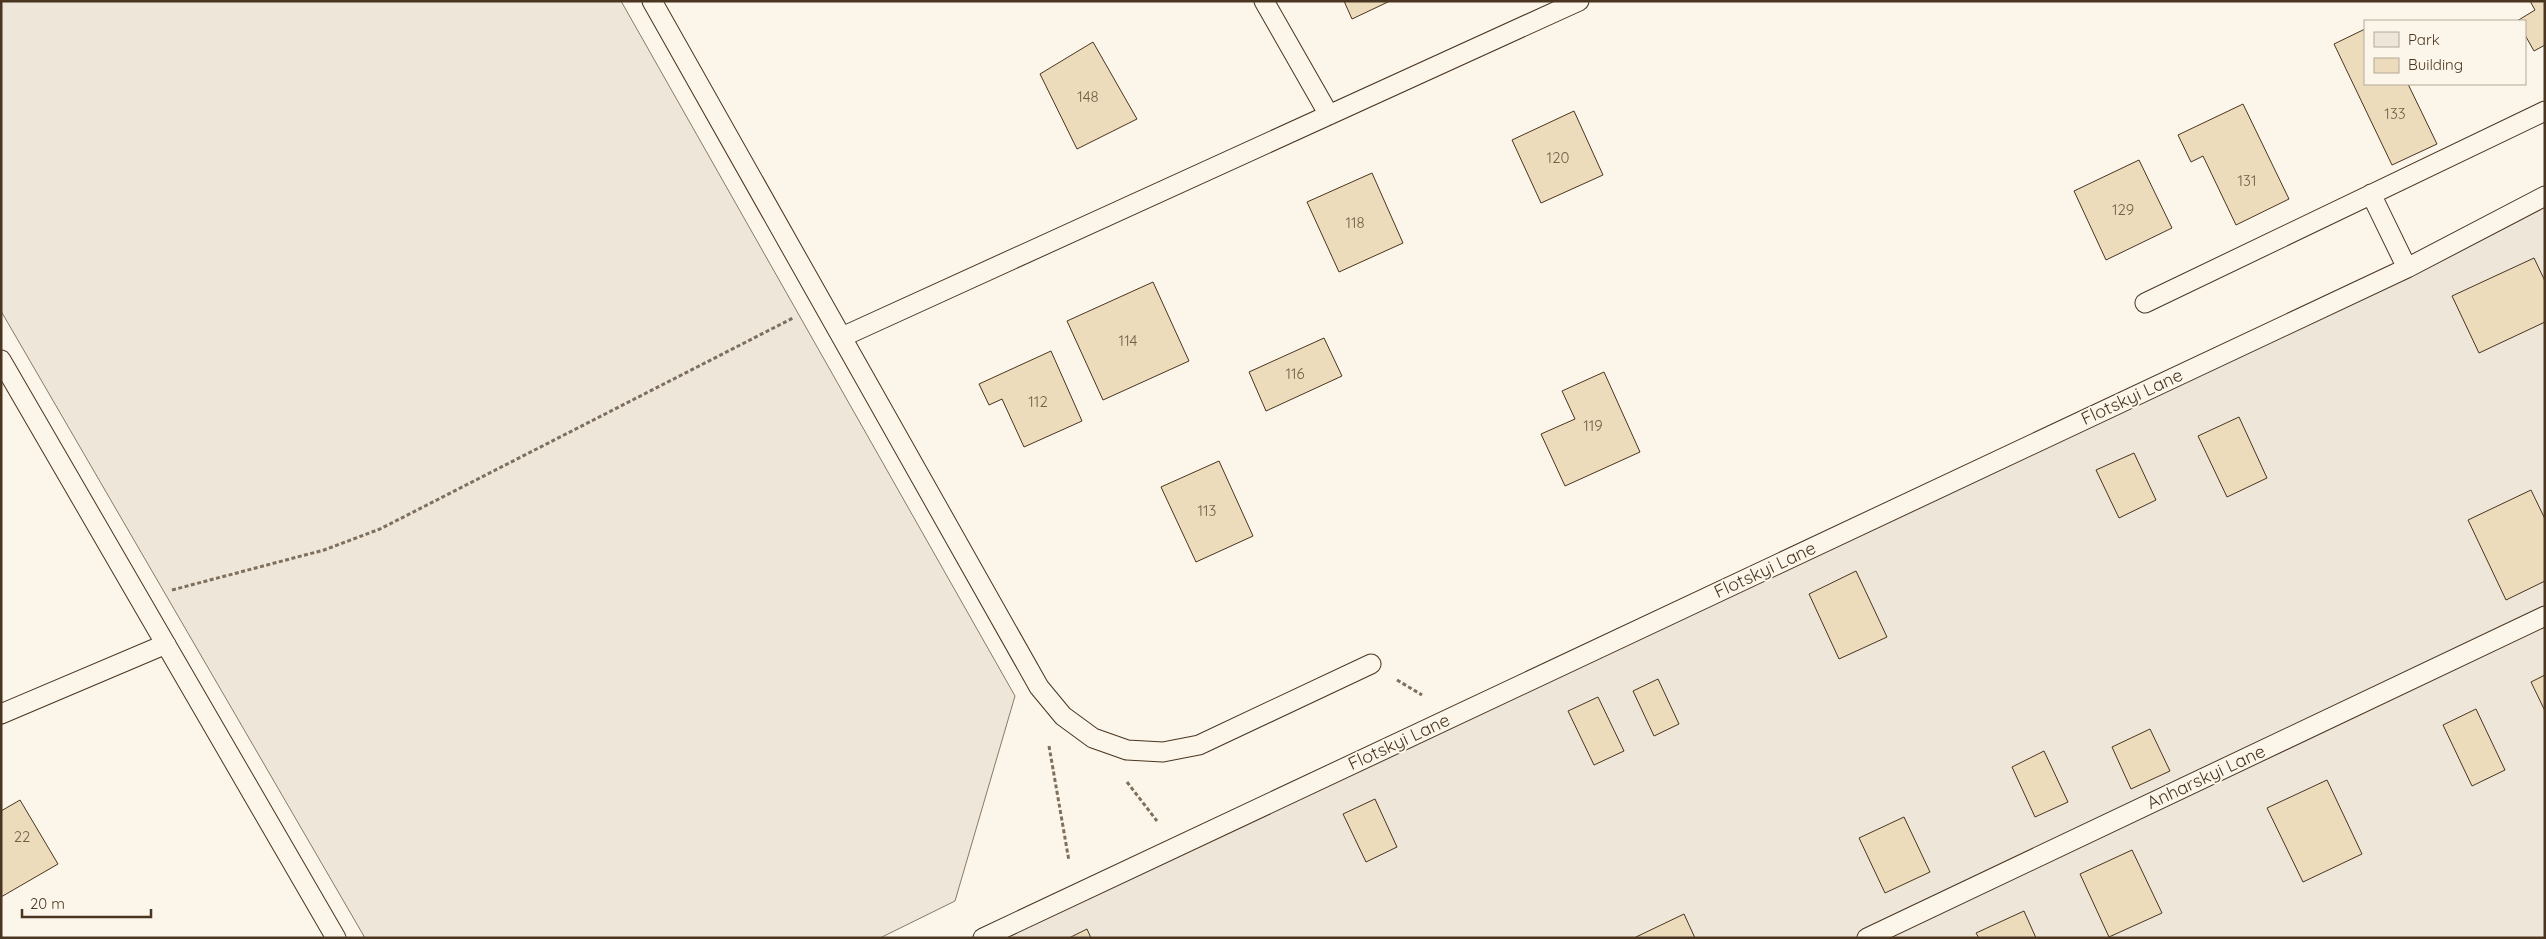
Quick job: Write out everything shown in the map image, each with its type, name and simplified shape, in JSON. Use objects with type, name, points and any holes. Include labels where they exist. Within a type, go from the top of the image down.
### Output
[{"type":"lane","points":[[652,1],[1039,686],[1063,716],[1094,738],[1127,750],[1163,752],[1198,745],[1371,664]]},
{"type":"lane","points":[[1264,1],[1329,115]]},
{"type":"lane","points":[[842,337],[1579,1]]},
{"type":"lane","points":[[2145,303],[2545,111]]},
{"type":"lane","points":[[2371,194],[2407,268]]},
{"type":"lane","name":"Flotskyi Lane","points":[[983,938],[2407,268],[2545,196]]},
{"type":"lane","points":[[1,360],[336,938]]},
{"type":"lane","name":"Anharskyi Lane","points":[[1867,938],[2545,616]]},
{"type":"lane","points":[[1,714],[166,644]]},
{"type":"path","points":[[139,598],[324,550],[380,529],[822,303]]},
{"type":"path","points":[[1371,664],[1455,716]]},
{"type":"path","points":[[1094,738],[1176,846]]},
{"type":"path","points":[[1049,743],[1075,894]]},
{"type":"green space","points":[[1,1],[621,1],[1015,696],[955,901],[880,938],[365,938],[1,311]]},
{"type":"green space","points":[[2545,196],[2545,938],[983,938]]},
{"type":"building","points":[[1344,1],[1390,1],[1352,19]]},
{"type":"building","points":[[2530,1],[2545,1],[2545,45],[2534,51],[2526,37],[2526,20],[2519,20],[2535,10]]},
{"type":"building","points":[[2364,29],[2364,85],[2408,85],[2437,144],[2392,165],[2334,44]]},
{"type":"building","points":[[1093,42],[1137,119],[1077,149],[1040,74]]},
{"type":"building","points":[[2243,104],[2289,199],[2236,225],[2203,156],[2191,162],[2178,135]]},
{"type":"building","points":[[1574,111],[1603,175],[1541,203],[1512,140]]},
{"type":"building","points":[[2139,160],[2172,228],[2106,260],[2074,191]]},
{"type":"building","points":[[1372,173],[1403,243],[1339,272],[1307,202]]},
{"type":"building","points":[[2534,258],[2545,281],[2545,322],[2479,353],[2452,296]]},
{"type":"building","points":[[1153,282],[1189,361],[1103,400],[1067,321]]},
{"type":"building","points":[[1324,338],[1342,376],[1266,411],[1249,372]]},
{"type":"building","points":[[1051,351],[1082,421],[1024,447],[1002,399],[989,405],[979,384]]},
{"type":"building","points":[[1604,372],[1640,452],[1565,486],[1541,434],[1575,419],[1562,391]]},
{"type":"building","points":[[2239,417],[2267,478],[2227,497],[2198,436]]},
{"type":"building","points":[[2134,453],[2156,500],[2119,518],[2096,470]]},
{"type":"building","points":[[1219,461],[1253,536],[1196,562],[1161,487]]},
{"type":"building","points":[[2531,490],[2545,519],[2545,581],[2506,600],[2468,520]]},
{"type":"building","points":[[1856,571],[1887,637],[1839,659],[1809,594]]},
{"type":"building","points":[[2545,675],[2545,711],[2531,682]]},
{"type":"building","points":[[1658,679],[1679,724],[1654,736],[1633,691]]},
{"type":"building","points":[[1598,697],[1624,751],[1594,765],[1568,711]]},
{"type":"building","points":[[2476,709],[2505,770],[2472,786],[2443,725]]},
{"type":"building","points":[[2150,729],[2170,771],[2131,789],[2112,747]]},
{"type":"building","points":[[2044,751],[2068,802],[2035,817],[2012,767]]},
{"type":"building","points":[[2327,780],[2362,854],[2303,882],[2267,808]]},
{"type":"building","points":[[1375,799],[1397,847],[1366,862],[1343,814]]},
{"type":"building","points":[[20,800],[58,864],[1,897],[1,811]]},
{"type":"building","points":[[1904,817],[1930,872],[1885,893],[1859,838]]},
{"type":"building","points":[[2132,850],[2162,913],[2109,937],[2080,874]]},
{"type":"building","points":[[2024,911],[2036,938],[1979,938],[1976,933]]},
{"type":"building","points":[[1684,914],[1695,938],[1636,937]]},
{"type":"building","points":[[1087,929],[1091,938],[1069,938]]}]
